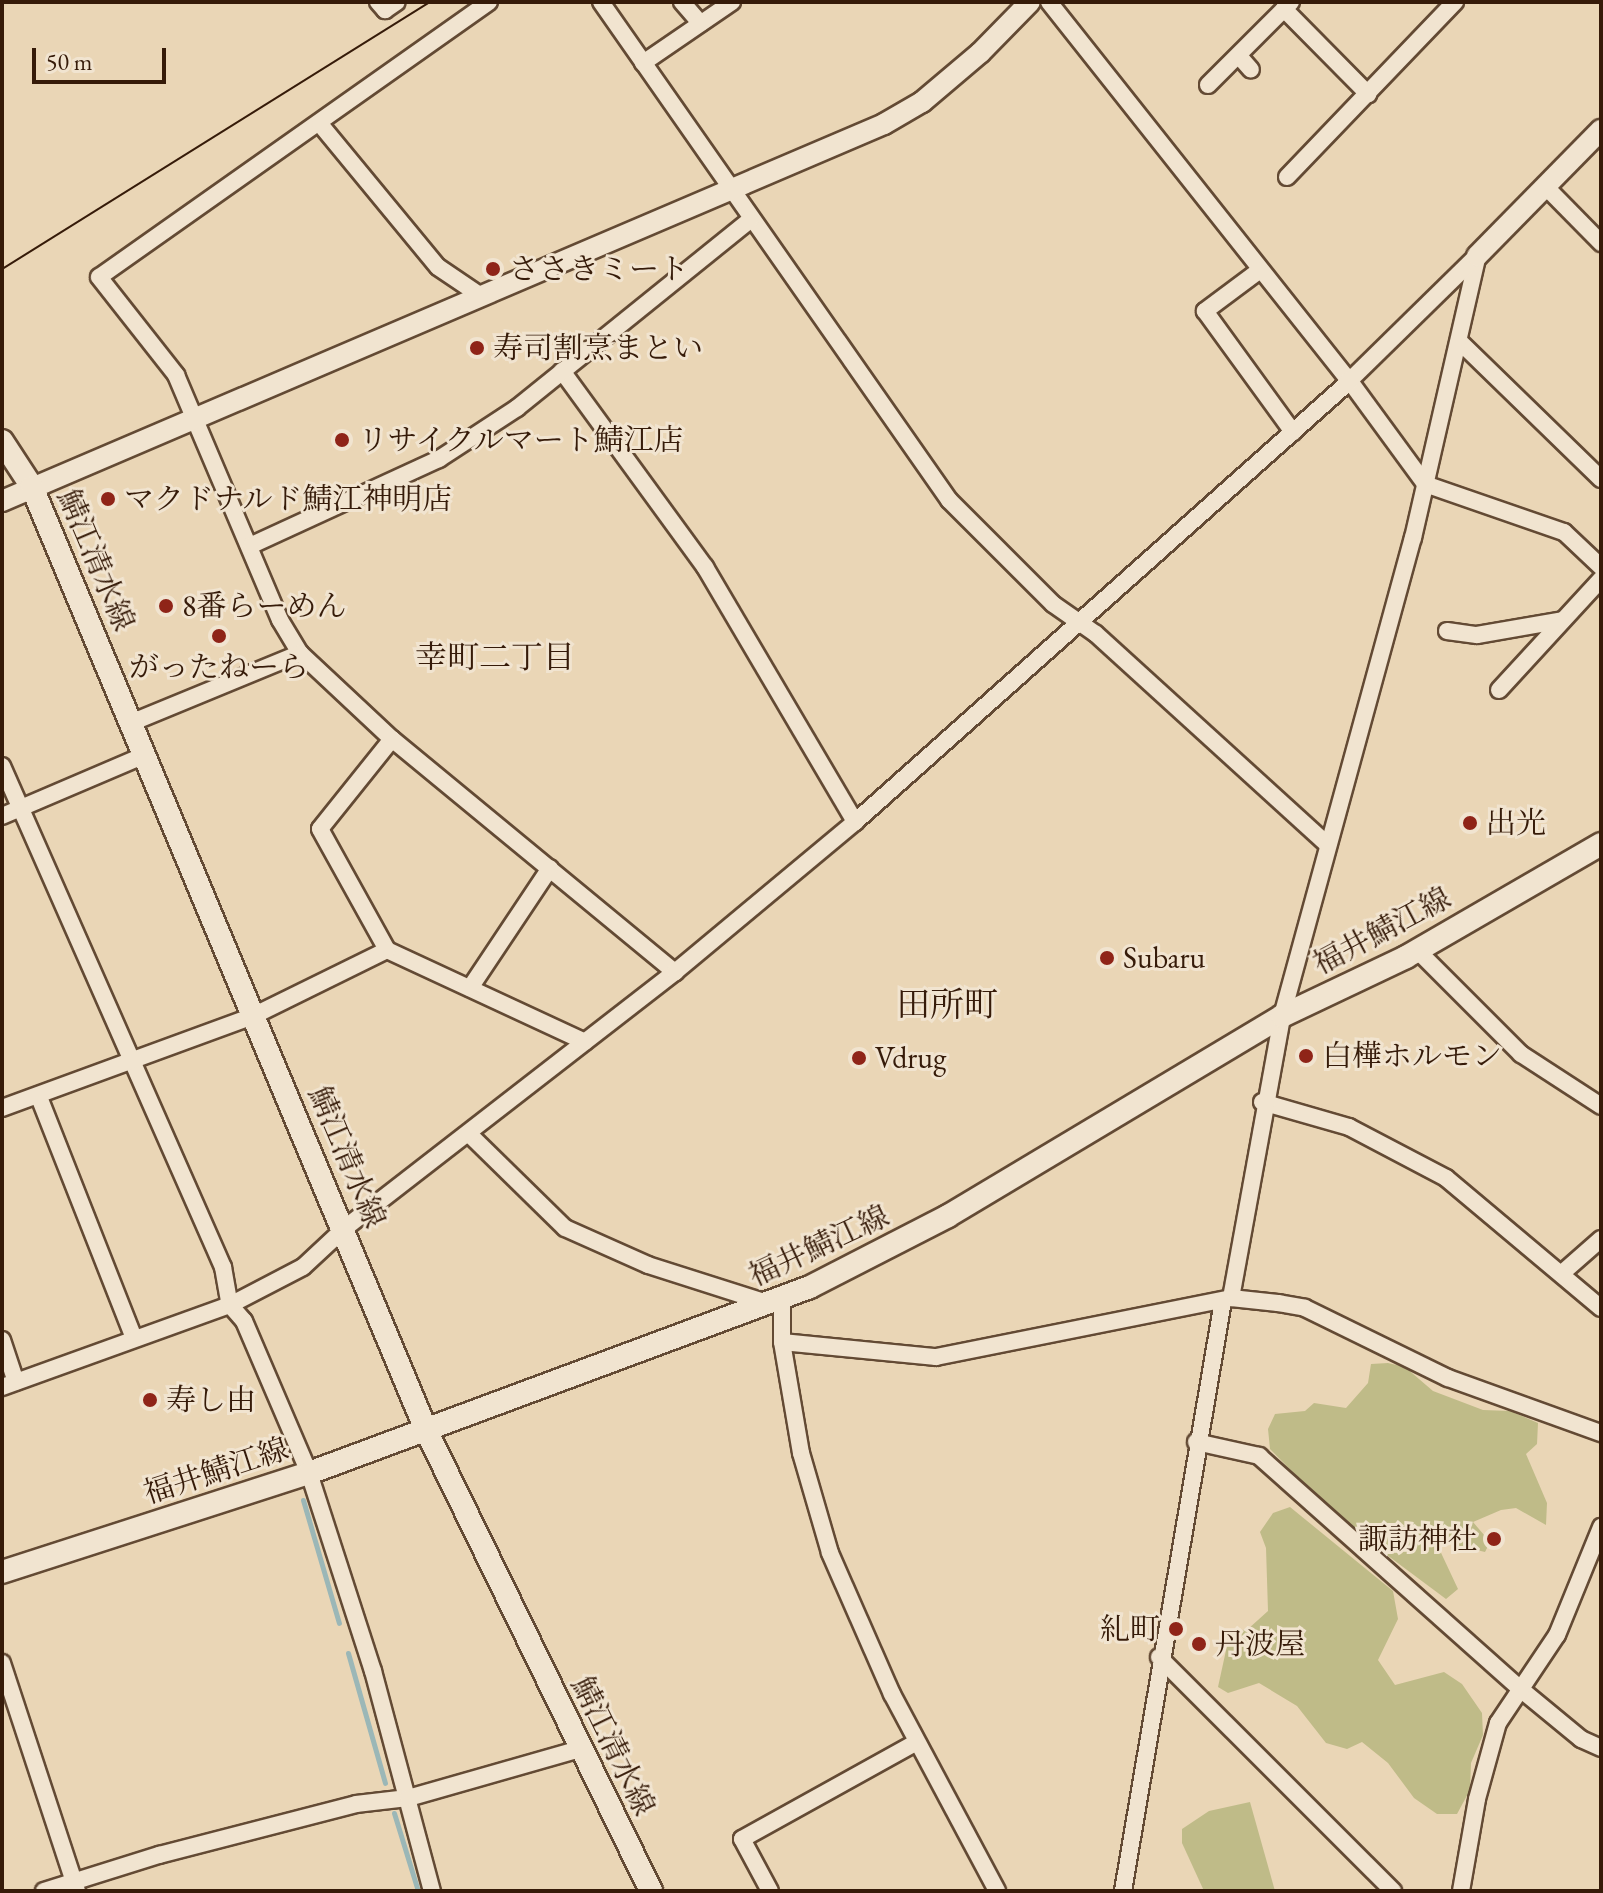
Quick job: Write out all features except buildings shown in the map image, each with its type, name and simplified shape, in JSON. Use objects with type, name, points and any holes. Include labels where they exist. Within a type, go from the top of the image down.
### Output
[{"type":"main road","name":"鯖江清水線","points":[[2,441],[32,487],[133,722],[426,1430],[651,1891]]},
{"type":"main road","name":"福井鯖江線","points":[[2,1572],[309,1473],[776,1302],[948,1216],[1282,1016],[1417,950],[1601,844]]},
{"type":"street","points":[[378,2],[385,10],[397,2]]},
{"type":"street","points":[[489,2],[99,277],[176,375],[252,545],[280,620],[300,653],[392,739],[675,972]]},
{"type":"street","points":[[601,2],[728,190],[949,500],[1053,604],[1078,620],[1327,844]]},
{"type":"street","points":[[682,2],[700,23]]},
{"type":"street","points":[[643,63],[732,2]]},
{"type":"street","points":[[2,501],[884,124],[922,102],[1030,2]]},
{"type":"street","points":[[1049,2],[1349,380],[1425,484],[1564,532],[1601,567]]},
{"type":"street","points":[[1287,177],[1455,2]]},
{"type":"street","points":[[1208,85],[1287,5],[1368,94]]},
{"type":"street","points":[[1239,56],[1251,70]]},
{"type":"street","points":[[320,124],[438,267],[481,296]]},
{"type":"street","points":[[2,1340],[9,1384],[230,1305],[303,1267],[345,1228],[675,972],[855,822],[1078,620],[1293,432],[1477,256],[1601,130]]},
{"type":"street","points":[[1545,186],[1601,243]]},
{"type":"street","points":[[252,545],[439,459],[517,408],[750,220]]},
{"type":"street","points":[[1123,1891],[1196,1442],[1227,1299],[1262,1102],[1327,844],[1425,484],[1477,256]]},
{"type":"street","points":[[1260,270],[1205,311],[1293,432]]},
{"type":"street","points":[[1459,341],[1601,479]]},
{"type":"street","points":[[562,371],[705,567],[855,822]]},
{"type":"street","points":[[1499,690],[1601,579]]},
{"type":"street","points":[[1447,631],[1477,635],[1563,620]]},
{"type":"street","points":[[133,722],[300,653]]},
{"type":"street","points":[[392,739],[320,829],[387,950],[585,1042]]},
{"type":"street","points":[[2,816],[145,755]]},
{"type":"street","points":[[2,766],[223,1267],[230,1305],[244,1321],[309,1473],[408,1798],[432,1891]]},
{"type":"street","points":[[470,988],[550,868]]},
{"type":"street","points":[[2,1108],[133,1063],[253,1016],[387,950]]},
{"type":"street","points":[[1417,950],[1521,1054],[1601,1106]]},
{"type":"street","points":[[39,1097],[134,1338]]},
{"type":"street","points":[[1262,1102],[1349,1127],[1446,1178],[1601,1308]]},
{"type":"street","points":[[469,1134],[565,1228],[648,1265],[776,1302],[801,1453],[830,1553],[917,1742],[997,1891]]},
{"type":"street","points":[[1561,1274],[1601,1239]]},
{"type":"street","points":[[782,1342],[936,1357],[1227,1299],[1305,1308],[1448,1378],[1601,1433]]},
{"type":"street","points":[[1196,1442],[1259,1456],[1518,1687],[1581,1739],[1601,1748]]},
{"type":"street","points":[[1461,1891],[1481,1783],[1498,1723],[1518,1687],[1557,1635],[1601,1527]]},
{"type":"street","points":[[1159,1657],[1393,1891]]},
{"type":"street","points":[[2,1663],[75,1884]]},
{"type":"street","points":[[770,1891],[742,1839],[917,1742]]},
{"type":"street","points":[[44,1891],[356,1804],[408,1798],[580,1749]]},
{"type":"shaded area","points":[[1388,1363],[1405,1367],[1433,1391],[1483,1410],[1510,1411],[1538,1423],[1537,1444],[1526,1454],[1547,1503],[1546,1525],[1516,1508],[1501,1510],[1473,1522],[1490,1542],[1485,1552],[1435,1540],[1458,1589],[1446,1599],[1340,1520],[1270,1449],[1268,1429],[1275,1414],[1305,1411],[1314,1403],[1346,1408],[1368,1383],[1371,1364]]},
{"type":"shaded area","points":[[1290,1507],[1393,1591],[1398,1619],[1378,1660],[1395,1685],[1444,1672],[1462,1684],[1482,1713],[1483,1735],[1471,1763],[1470,1790],[1457,1814],[1437,1814],[1414,1798],[1388,1763],[1362,1742],[1347,1749],[1326,1743],[1297,1706],[1259,1683],[1228,1693],[1218,1687],[1230,1632],[1248,1629],[1268,1611],[1266,1548],[1260,1532],[1273,1513]]},
{"type":"shaded area","points":[[1250,1802],[1275,1891],[1204,1891],[1182,1843],[1182,1829],[1209,1811]]},
{"type":"waterway","points":[[303,1500],[339,1623]]},
{"type":"waterway","points":[[348,1653],[385,1783]]},
{"type":"waterway","points":[[394,1813],[418,1891]]},
{"type":"tram line","points":[[2,269],[430,2]]},
{"type":"place","name":"ささきミート","points":[[493,269]]},
{"type":"place","name":"寿司割烹まとい","points":[[477,348]]},
{"type":"place","name":"リサイクルマート鯖江店","points":[[342,440]]},
{"type":"place","name":"マクドナルド鯖江神明店","points":[[108,499]]},
{"type":"place","name":"8番らーめん","points":[[166,606]]},
{"type":"place","name":"がったねーら","points":[[219,636]]},
{"type":"place","name":"出光","points":[[1470,823]]},
{"type":"place","name":"Subaru","points":[[1107,958]]},
{"type":"place","name":"白樺ホルモン","points":[[1306,1056]]},
{"type":"place","name":"Vdrug","points":[[859,1058]]},
{"type":"place","name":"寿し由","points":[[150,1400]]},
{"type":"place","name":"諏訪神社","points":[[1494,1539]]},
{"type":"place","name":"糺町","points":[[1176,1629]]},
{"type":"place","name":"丹波屋","points":[[1199,1644]]},
{"type":"district","name":"幸町二丁目","points":[[495,657]]},
{"type":"district","name":"田所町","points":[[947,1005]]}]
